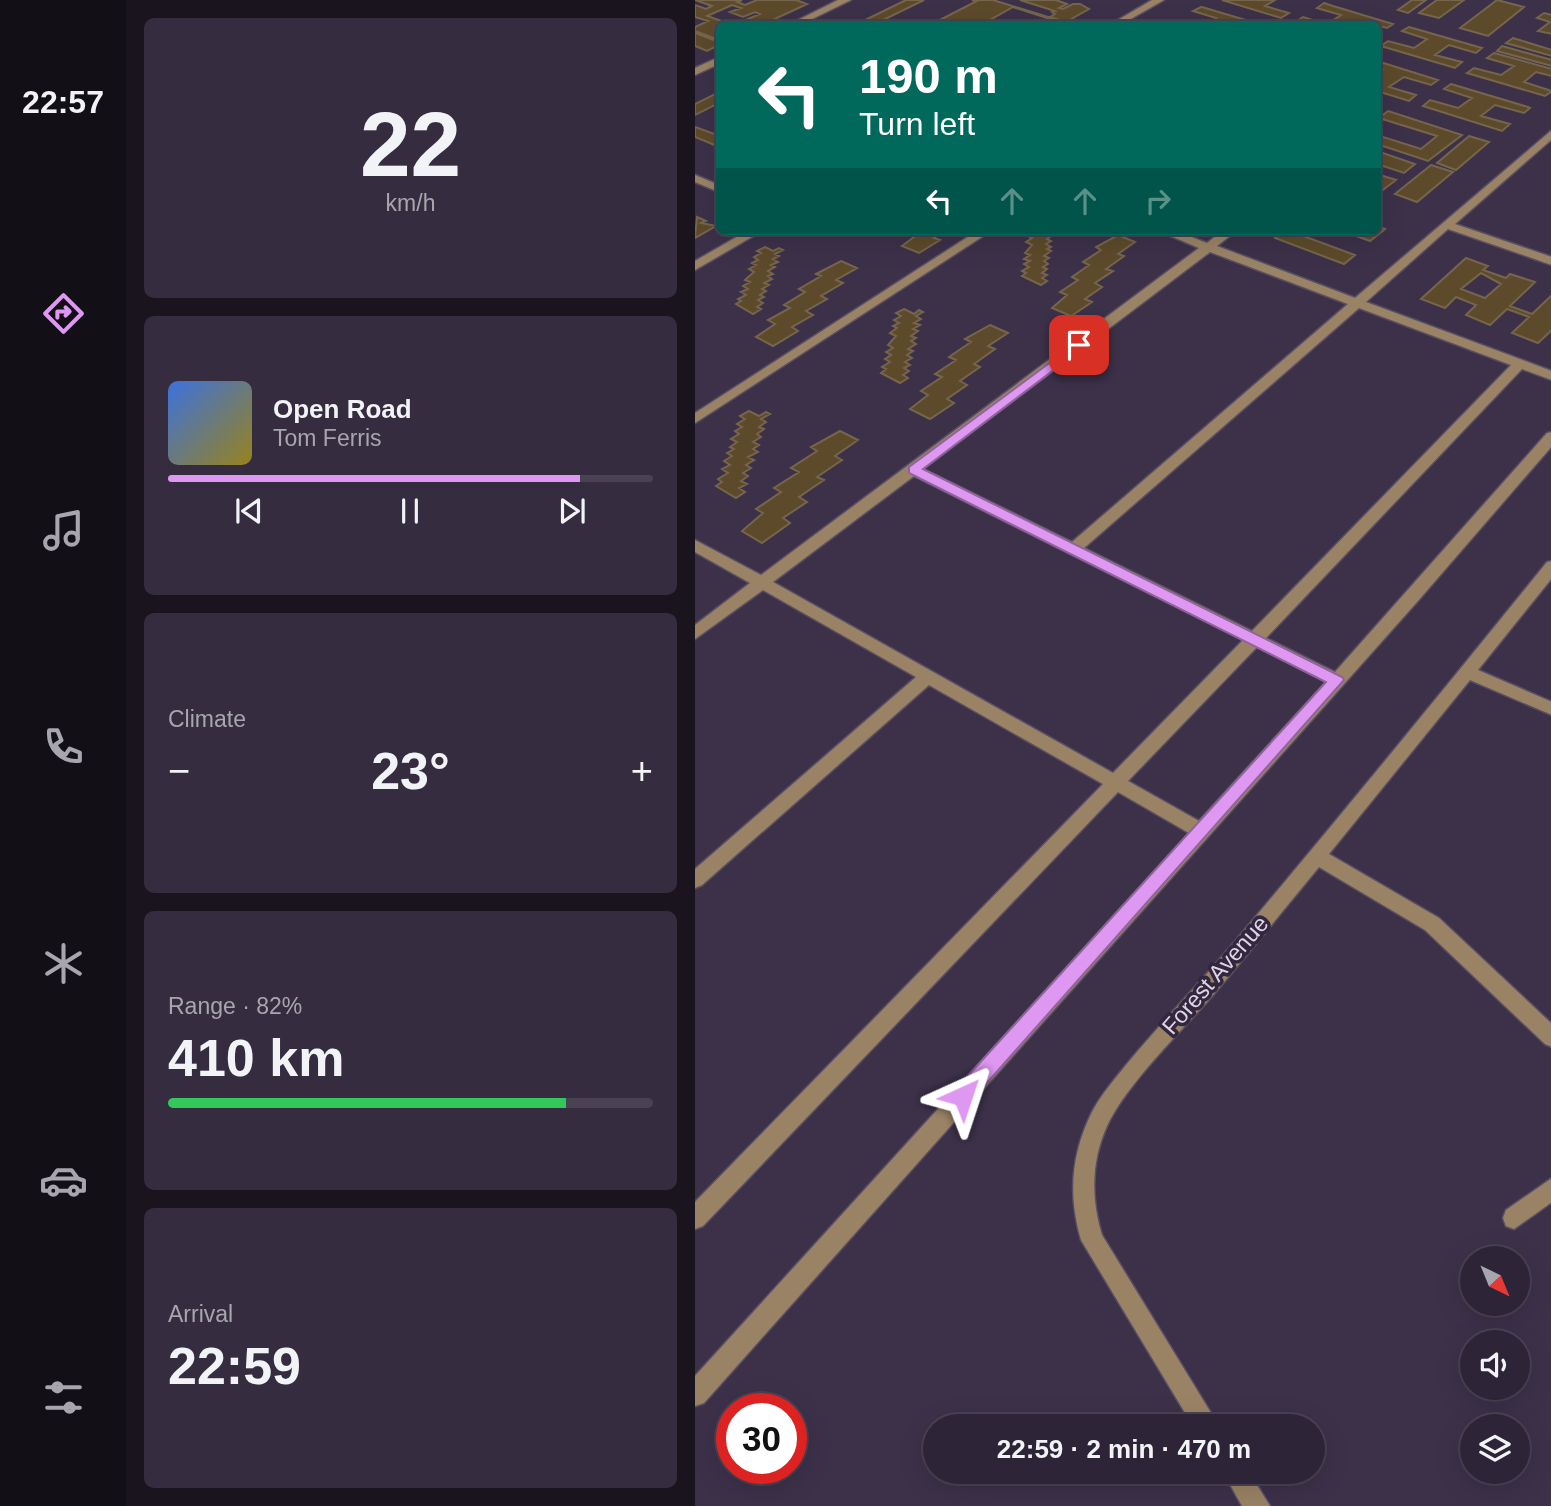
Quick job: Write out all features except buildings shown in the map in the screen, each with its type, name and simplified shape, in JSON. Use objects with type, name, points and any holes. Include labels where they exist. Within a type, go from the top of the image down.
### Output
[{"type":"street","points":[[801,21],[846,0]]},
{"type":"street","points":[[1121,21],[1159,0]]},
{"type":"street","points":[[695,72],[716,62]]},
{"type":"street","points":[[1073,550],[1551,133]]},
{"type":"street","points":[[695,178],[716,188]]},
{"type":"street","points":[[1447,225],[1551,261]]},
{"type":"street","points":[[695,266],[749,235]]},
{"type":"street","points":[[695,419],[979,235]]},
{"type":"street","points":[[1176,235],[1551,376]]},
{"type":"street","points":[[695,633],[1226,235]]},
{"type":"street","points":[[695,1218],[1114,781],[1256,640],[1520,365]]},
{"type":"street","points":[[699,1382],[1337,680],[1551,436]]},
{"type":"street","points":[[914,470],[1337,680]]},
{"type":"street","points":[[695,545],[1201,831]]},
{"type":"street","name":"Forest Avenue","points":[[1200,1414],[1092,1240],[1083,1214],[1082,1175],[1084,1158],[1097,1124],[1118,1092],[1468,672],[1551,566]]},
{"type":"street","points":[[1468,672],[1551,709]]},
{"type":"street","points":[[695,880],[928,676]]},
{"type":"street","points":[[1315,855],[1432,924],[1551,1038]]},
{"type":"street","points":[[1514,1218],[1551,1188]]},
{"type":"street","points":[[1243,1484],[1257,1506]]},
{"type":"route","points":[[963,1096],[1337,680],[914,470],[1079,345]]}]
